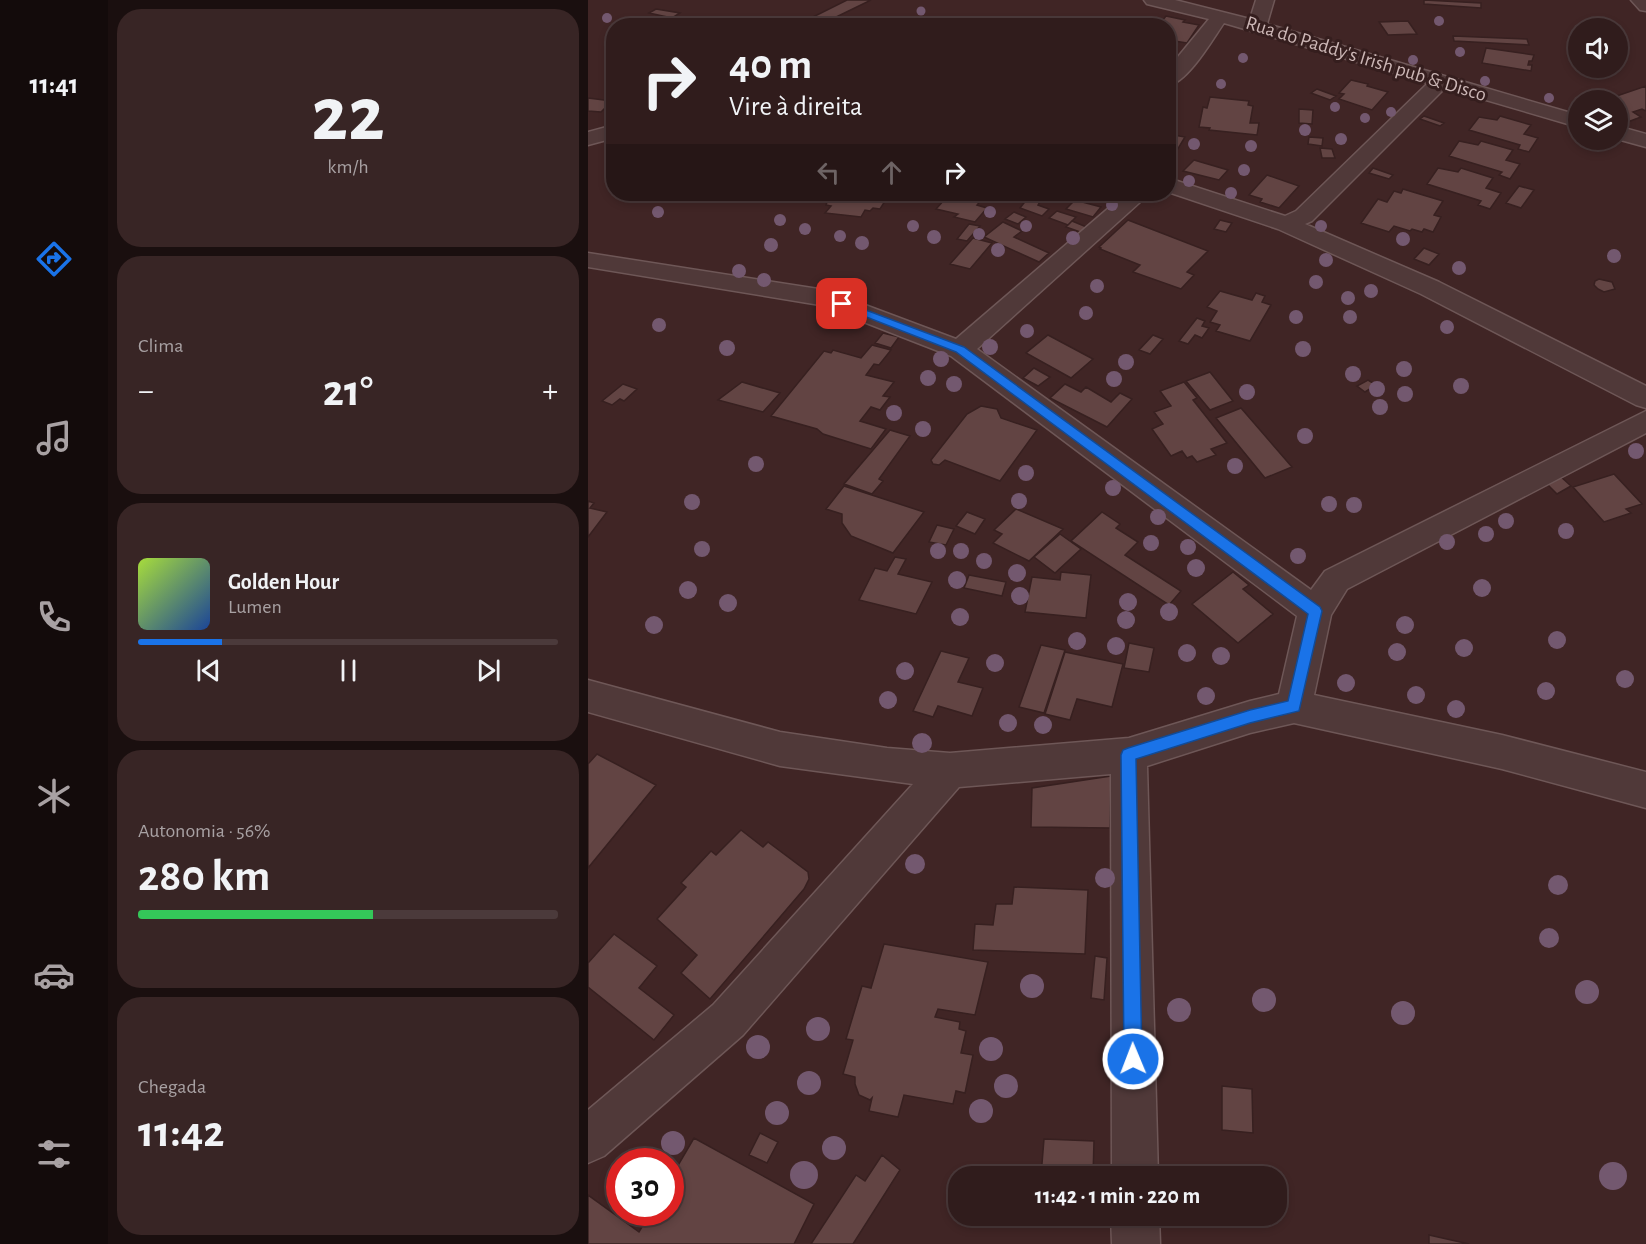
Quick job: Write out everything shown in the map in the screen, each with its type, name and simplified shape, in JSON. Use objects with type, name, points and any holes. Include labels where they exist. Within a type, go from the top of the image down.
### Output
[{"type":"street","name":"Rua do Paddy's Irish pub & Disco","points":[[1153,0],[1220,16],[1568,118]]},
{"type":"street","points":[[1257,27],[1265,0]]},
{"type":"street","points":[[1640,0],[1646,6]]},
{"type":"street","points":[[1176,73],[1220,16]]},
{"type":"street","points":[[1286,224],[1304,216],[1440,82]]},
{"type":"street","points":[[588,139],[606,133]]},
{"type":"street","points":[[1628,135],[1646,141]]},
{"type":"street","points":[[1176,187],[1286,224],[1430,288],[1646,398]]},
{"type":"street","points":[[960,350],[1130,201]]},
{"type":"street","points":[[588,260],[825,298],[960,350],[1315,611]]},
{"type":"street","points":[[1294,706],[1315,611],[1336,580],[1646,421]]},
{"type":"street","points":[[588,696],[780,749],[887,765],[950,770],[1128,755],[1250,717],[1294,706],[1502,752],[1646,790]]},
{"type":"street","points":[[1128,755],[1135,1166]]},
{"type":"street","points":[[588,1140],[728,1020],[950,770]]},
{"type":"street","points":[[1135,1226],[1136,1244]]},
{"type":"building","points":[[847,0],[871,0],[834,18],[815,16]]},
{"type":"building","points":[[1424,0],[1481,3],[1481,8],[1424,4]]},
{"type":"building","points":[[656,9],[680,13],[672,18],[649,13]]},
{"type":"building","points":[[1176,18],[1199,25],[1187,43],[1176,41]]},
{"type":"building","points":[[1408,21],[1417,34],[1388,35],[1379,22]]},
{"type":"building","points":[[1453,36],[1527,39],[1529,45],[1454,41]]},
{"type":"building","points":[[1486,48],[1534,55],[1528,65],[1532,65],[1531,71],[1482,63]]},
{"type":"building","points":[[1351,80],[1388,92],[1372,110],[1339,99],[1344,94],[1339,93]]},
{"type":"building","points":[[1646,86],[1646,111],[1642,109],[1633,112],[1641,117],[1628,122],[1628,92]]},
{"type":"building","points":[[1317,89],[1336,96],[1330,100],[1311,93]]},
{"type":"building","points":[[1210,97],[1249,101],[1248,105],[1253,106],[1250,123],[1259,123],[1257,135],[1199,127],[1203,107],[1207,108]]},
{"type":"building","points":[[588,98],[606,100],[606,107],[601,112],[588,111]]},
{"type":"building","points":[[1299,109],[1313,110],[1312,124],[1299,123]]},
{"type":"building","points":[[1424,116],[1444,123],[1440,126],[1420,119]]},
{"type":"building","points":[[1500,116],[1531,125],[1524,134],[1538,138],[1529,152],[1518,149],[1520,145],[1469,130],[1479,117],[1497,120]]},
{"type":"building","points":[[1176,135],[1185,137],[1176,152]]},
{"type":"building","points":[[1309,137],[1323,138],[1322,146],[1308,144]]},
{"type":"building","points":[[1459,141],[1478,145],[1481,141],[1513,150],[1506,160],[1520,164],[1510,179],[1499,175],[1502,172],[1449,156]]},
{"type":"building","points":[[1320,148],[1332,149],[1335,158],[1322,158]]},
{"type":"building","points":[[1194,160],[1228,170],[1219,180],[1183,171]]},
{"type":"building","points":[[1373,168],[1393,175],[1389,179],[1369,173]]},
{"type":"building","points":[[1438,168],[1458,172],[1461,168],[1493,178],[1486,188],[1501,193],[1490,209],[1478,205],[1481,201],[1427,184]]},
{"type":"building","points":[[1267,175],[1299,186],[1279,208],[1260,202],[1262,199],[1249,195]]},
{"type":"building","points":[[1519,186],[1534,190],[1521,208],[1506,203]]},
{"type":"building","points":[[1403,189],[1443,201],[1434,215],[1441,217],[1433,232],[1424,229],[1422,232],[1412,229],[1410,231],[1394,226],[1389,232],[1361,223],[1378,199],[1387,202],[1394,191],[1401,193]]},
{"type":"building","points":[[827,201],[885,201],[880,209],[865,210],[861,217],[825,213],[831,206],[826,205]]},
{"type":"building","points":[[943,201],[980,201],[977,205],[987,208],[975,222],[954,217],[958,214],[936,209]]},
{"type":"building","points":[[1026,201],[1040,201],[1038,205],[1049,209],[1042,216],[1020,208]]},
{"type":"building","points":[[1074,201],[1101,207],[1093,217],[1066,209]]},
{"type":"building","points":[[1057,211],[1076,217],[1068,225],[1049,218]]},
{"type":"building","points":[[1014,212],[1026,217],[1018,224],[1005,219]]},
{"type":"building","points":[[1128,220],[1208,251],[1187,272],[1194,275],[1181,289],[1133,272],[1140,265],[1100,249],[1099,247]]},
{"type":"building","points":[[1220,220],[1232,223],[1226,232],[1214,229]]},
{"type":"building","points":[[1072,221],[1089,228],[1083,233],[1066,227]]},
{"type":"building","points":[[1003,222],[1022,231],[1014,237],[1049,253],[1039,262],[984,237]]},
{"type":"building","points":[[969,224],[980,226],[967,241],[957,239]]},
{"type":"building","points":[[973,238],[992,243],[970,269],[950,264]]},
{"type":"building","points":[[1424,248],[1439,254],[1429,265],[1414,259]]},
{"type":"building","points":[[1599,279],[1612,282],[1615,289],[1604,292],[1598,289],[1594,285]]},
{"type":"building","points":[[1220,291],[1252,300],[1256,293],[1265,296],[1262,302],[1271,305],[1250,341],[1216,331],[1220,325],[1210,322],[1217,311],[1207,307]]},
{"type":"building","points":[[1197,318],[1205,321],[1202,326],[1209,328],[1202,338],[1195,335],[1188,344],[1179,341]]},
{"type":"building","points":[[883,333],[899,337],[891,348],[875,343]]},
{"type":"building","points":[[1048,335],[1093,359],[1071,378],[1026,353]]},
{"type":"building","points":[[1153,335],[1163,339],[1150,354],[1139,350]]},
{"type":"building","points":[[872,345],[891,350],[879,365],[874,364],[866,375],[894,382],[883,396],[890,397],[880,410],[871,407],[860,421],[886,429],[871,449],[823,434],[817,429],[771,416],[824,351],[831,353],[833,350],[861,358]]},
{"type":"building","points":[[1034,368],[1050,377],[1038,386],[1023,378]]},
{"type":"building","points":[[1210,372],[1233,401],[1210,410],[1186,381]]},
{"type":"building","points":[[1368,380],[1376,385],[1365,392],[1357,386]]},
{"type":"building","points":[[742,382],[780,393],[763,412],[718,400]]},
{"type":"building","points":[[1184,382],[1197,398],[1193,400],[1227,443],[1211,449],[1216,455],[1197,462],[1192,456],[1187,458],[1182,451],[1171,456],[1152,429],[1163,424],[1154,412],[1171,406],[1160,391]]},
{"type":"building","points":[[623,384],[637,389],[624,401],[620,399],[612,405],[602,401]]},
{"type":"building","points":[[1065,384],[1081,392],[1086,387],[1111,402],[1120,393],[1132,399],[1107,427],[1050,398]]},
{"type":"building","points":[[981,406],[997,409],[1001,418],[1037,430],[1000,481],[945,460],[939,465],[933,464],[931,460],[967,414]]},
{"type":"building","points":[[1241,408],[1292,467],[1265,478],[1216,418]]},
{"type":"building","points":[[890,430],[910,436],[879,479],[883,481],[872,494],[844,484]]},
{"type":"building","points":[[1614,474],[1642,504],[1626,509],[1631,513],[1604,522],[1573,487]]},
{"type":"building","points":[[1560,476],[1571,486],[1557,494],[1546,483]]},
{"type":"building","points":[[844,486],[924,512],[893,553],[851,536],[842,523],[842,514],[826,509]]},
{"type":"building","points":[[588,501],[594,503],[590,508],[607,512],[588,537]]},
{"type":"building","points":[[1016,509],[1063,529],[1029,561],[993,543],[1002,534],[994,530]]},
{"type":"building","points":[[967,512],[985,519],[975,534],[956,526]]},
{"type":"building","points":[[1102,512],[1120,524],[1116,528],[1138,542],[1125,555],[1181,591],[1169,605],[1071,541]]},
{"type":"building","points":[[937,525],[954,529],[946,545],[929,542]]},
{"type":"building","points":[[1060,534],[1081,549],[1055,573],[1034,557]]},
{"type":"building","points":[[895,557],[906,559],[898,574],[932,582],[916,614],[859,600],[875,568],[887,571]]},
{"type":"building","points":[[1061,572],[1091,575],[1086,618],[1025,612],[1032,577],[1060,580]]},
{"type":"building","points":[[1233,572],[1249,585],[1243,589],[1273,614],[1238,643],[1192,604]]},
{"type":"building","points":[[969,575],[1006,582],[1002,596],[964,588]]},
{"type":"building","points":[[1129,643],[1154,648],[1149,672],[1124,668]]},
{"type":"building","points":[[1041,645],[1065,650],[1044,713],[1019,707]]},
{"type":"building","points":[[941,651],[969,658],[958,682],[983,688],[972,716],[938,706],[933,717],[913,711]]},
{"type":"building","points":[[1065,652],[1123,664],[1112,707],[1077,699],[1070,720],[1045,714]]},
{"type":"building","points":[[597,754],[656,785],[588,868],[588,764]]},
{"type":"building","points":[[1111,776],[1110,828],[1031,827],[1032,788]]},
{"type":"building","points":[[741,830],[763,847],[768,842],[808,872],[809,879],[804,889],[710,999],[681,973],[697,955],[657,919],[686,887],[681,883],[711,851],[716,855]]},
{"type":"building","points":[[1014,887],[1088,890],[1085,954],[973,950],[975,924],[993,925],[996,904],[1012,904]]},
{"type":"building","points":[[614,934],[657,966],[639,988],[674,1015],[654,1040],[588,987],[588,963]]},
{"type":"building","points":[[884,944],[988,962],[975,1015],[938,1009],[935,1017],[960,1022],[959,1029],[966,1031],[961,1053],[973,1055],[965,1093],[956,1091],[953,1104],[904,1095],[898,1117],[869,1111],[872,1098],[870,1100],[859,1095],[855,1077],[843,1074],[853,1040],[846,1039],[862,986],[871,988]]},
{"type":"building","points":[[1095,956],[1107,958],[1104,1000],[1091,998]]},
{"type":"building","points":[[1222,1086],[1252,1089],[1253,1133],[1222,1130]]},
{"type":"building","points":[[760,1133],[778,1142],[767,1163],[749,1155]]},
{"type":"building","points":[[694,1138],[814,1204],[794,1244],[588,1244],[588,1195],[606,1208],[606,1226],[631,1226],[639,1232],[643,1226],[684,1226],[684,1155]]},
{"type":"building","points":[[1044,1139],[1094,1141],[1093,1166],[1042,1166]]},
{"type":"building","points":[[882,1155],[900,1170],[853,1244],[811,1244],[856,1175],[865,1181]]},
{"type":"building","points":[[1429,1235],[1469,1244],[1429,1244]]},
{"type":"route","points":[[842,304],[906,327],[960,350],[1315,611],[1294,706],[1250,717],[1128,755],[1133,1059]]}]
